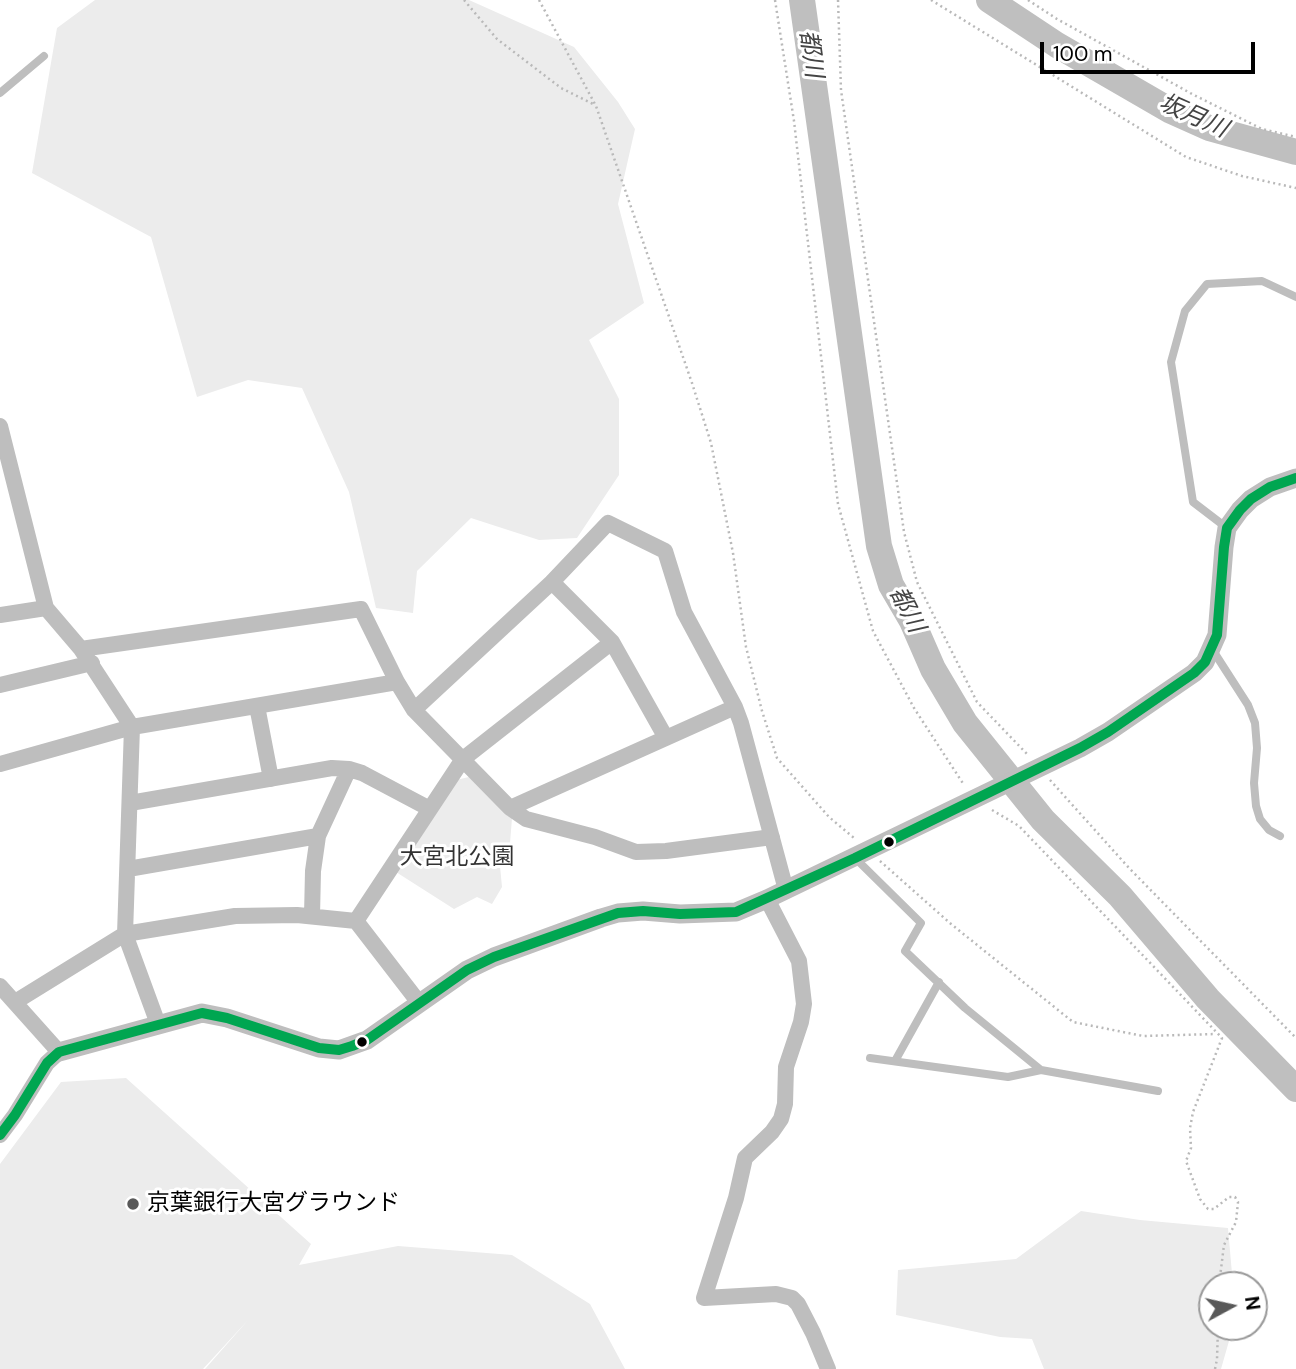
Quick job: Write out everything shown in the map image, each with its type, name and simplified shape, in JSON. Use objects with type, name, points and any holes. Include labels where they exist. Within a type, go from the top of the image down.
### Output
[{"type":"street","points":[[0,426],[46,608],[92,663],[132,727],[125,934],[158,1024]]},
{"type":"street","points":[[0,1135],[47,1063],[59,1052],[202,1013],[227,1018],[319,1048],[340,1050],[367,1040],[467,970],[494,957],[601,918],[643,911],[680,915],[736,912],[862,855],[1039,768],[1108,732],[1194,673],[1205,662],[1217,635],[1227,528],[1251,499],[1296,478]]},
{"type":"street","points":[[414,710],[552,582],[608,523],[665,551],[684,611],[735,707],[786,890]]},
{"type":"street","points":[[552,582],[612,642],[666,738]]},
{"type":"street","points":[[0,615],[46,608]]},
{"type":"street","points":[[81,649],[361,610],[414,710],[510,808],[527,819],[595,837],[636,852],[772,837]]},
{"type":"street","points":[[356,921],[463,759],[612,642]]},
{"type":"street","points":[[0,685],[92,663]]},
{"type":"street","points":[[0,764],[132,727],[397,682]]},
{"type":"street","points":[[257,706],[271,779]]},
{"type":"street","points":[[510,808],[735,707]]},
{"type":"street","points":[[130,803],[332,768],[362,773],[430,809]]},
{"type":"street","points":[[312,916],[313,871],[318,836],[349,769]]},
{"type":"street","points":[[128,869],[318,836]]},
{"type":"street","points":[[767,899],[799,961],[804,1004],[786,1067],[785,1104],[781,1119],[772,1132],[745,1158],[736,1198],[704,1298],[776,1294],[792,1298],[813,1332],[828,1369]]},
{"type":"street","points":[[15,1002],[125,934],[235,916],[312,916],[356,921],[420,1004]]},
{"type":"street","points":[[0,986],[59,1052]]},
{"type":"lane","points":[[0,93],[44,56]]},
{"type":"lane","points":[[1227,528],[1193,502],[1171,362],[1185,312],[1208,284],[1262,281],[1296,297]]},
{"type":"lane","points":[[1212,649],[1248,705],[1255,723],[1256,806],[1264,825],[1280,836]]},
{"type":"lane","points":[[862,855],[921,923],[905,951],[965,1008],[1041,1070]]},
{"type":"lane","points":[[895,1061],[939,982]]},
{"type":"lane","points":[[870,1058],[1008,1077],[1041,1070],[1158,1091]]},
{"type":"path","points":[[464,0],[497,39],[561,88],[596,106]]},
{"type":"path","points":[[539,0],[596,106],[623,179],[710,443],[733,554],[746,647],[777,758],[862,855],[1073,1022],[1143,1036],[1217,1034]]},
{"type":"path","points":[[775,0],[794,121],[838,505],[873,631],[914,708],[973,800],[1019,826],[1222,1038],[1193,1112],[1190,1128],[1191,1148],[1186,1161],[1200,1199],[1208,1209],[1214,1209],[1229,1197],[1238,1202],[1237,1222],[1224,1245],[1221,1271]]},
{"type":"path","points":[[838,0],[841,90],[904,532],[917,582],[977,702],[1129,868],[1296,1038]]},
{"type":"path","points":[[930,0],[1186,157],[1242,176],[1296,188]]},
{"type":"path","points":[[1028,0],[1192,94],[1262,129],[1296,136]]},
{"type":"path","points":[[1215,1369],[1218,1341]]},
{"type":"green space","points":[[95,0],[469,0],[574,47],[618,102],[635,129],[618,204],[644,303],[589,340],[619,399],[619,475],[577,538],[539,540],[471,518],[417,571],[413,613],[376,608],[349,492],[302,388],[248,380],[197,397],[151,237],[32,173],[57,28]]},
{"type":"green space","name":"大宮北公園","points":[[469,777],[512,818],[509,856],[500,866],[502,887],[492,904],[477,897],[454,909],[396,872],[456,780]]},
{"type":"green space","name":"京葉銀行大宮グラウンド","points":[[126,1078],[311,1244],[299,1265],[398,1246],[512,1255],[590,1304],[625,1369],[205,1369],[249,1319],[203,1369],[0,1369],[0,1164],[61,1082]]},
{"type":"green space","points":[[1081,1211],[1140,1220],[1228,1228],[1232,1271],[1198,1271],[1198,1341],[1229,1341],[1221,1369],[1044,1369],[1032,1339],[1000,1337],[896,1315],[898,1270],[1016,1259]]},
{"type":"waterway","name":"都川","points":[[802,0],[879,546],[891,585],[912,621],[933,669],[965,723],[1043,820],[1120,896],[1208,999],[1296,1089]]},
{"type":"waterway","name":"坂月川","points":[[989,0],[1057,45],[1171,111],[1209,128],[1296,152]]},
{"type":"transit line","points":[[0,1135],[47,1063],[59,1052],[202,1013],[227,1018],[319,1048],[339,1050],[367,1040],[467,970],[494,957],[618,913],[736,912],[855,858],[1080,748],[1194,673],[1205,662],[1217,635],[1227,528],[1251,499],[1270,487],[1296,478]]},
{"type":"place","name":"京葉銀行大宮グラウンド","points":[[133,1204]]}]
